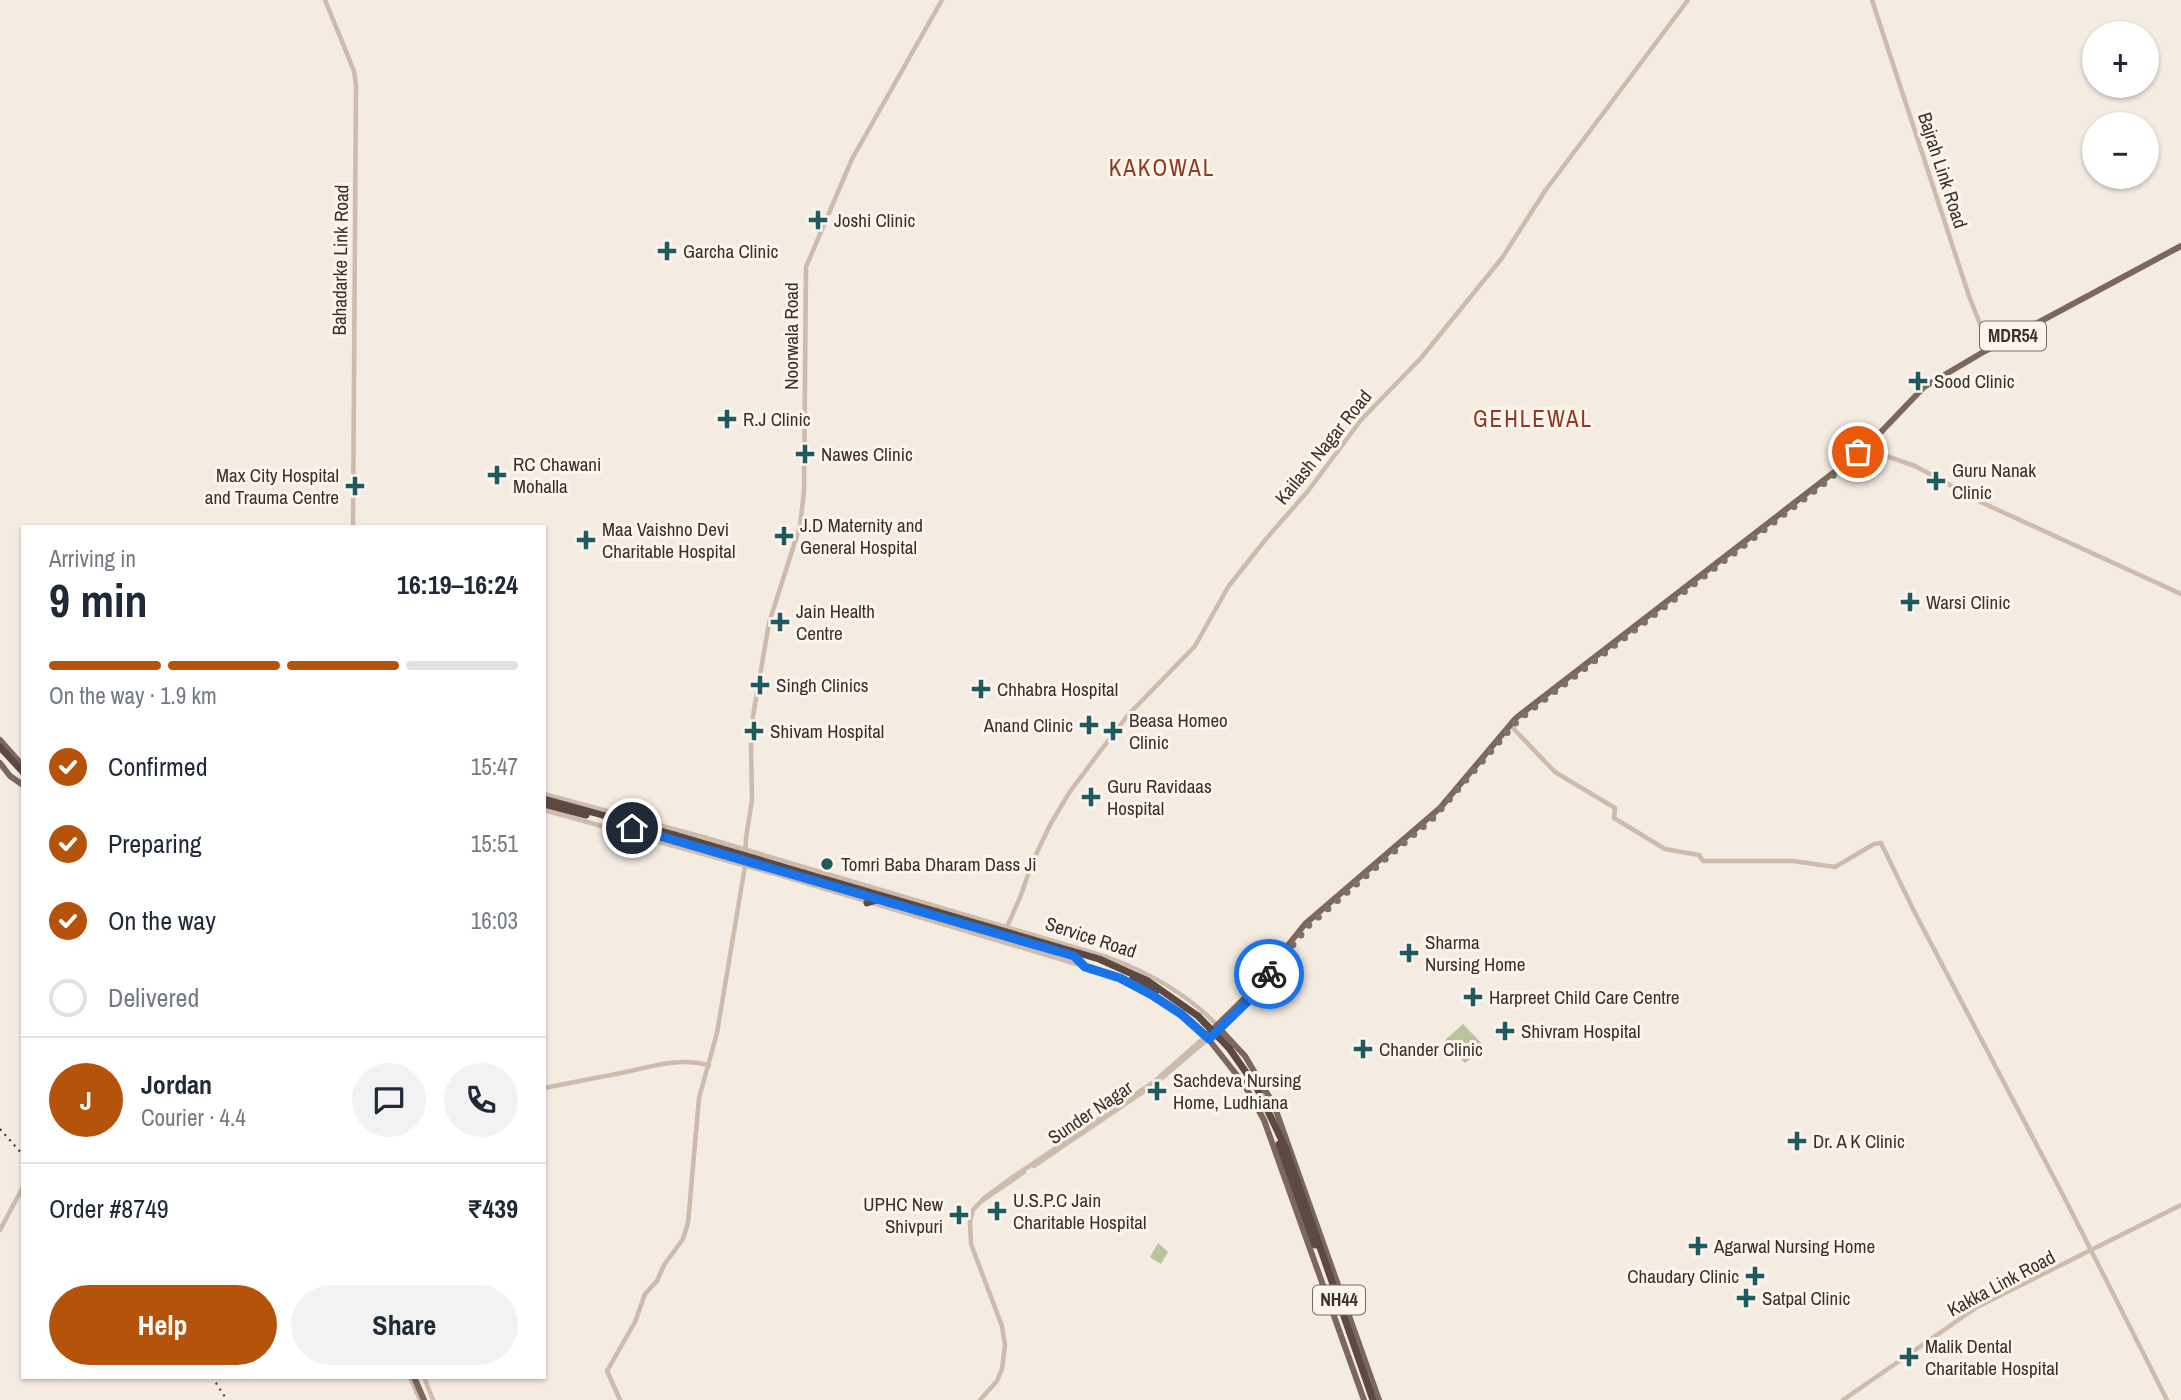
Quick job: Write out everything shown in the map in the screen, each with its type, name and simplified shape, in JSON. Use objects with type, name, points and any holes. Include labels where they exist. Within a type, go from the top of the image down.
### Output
[{"type":"highway","points":[[0,747],[19,769]]},
{"type":"highway","points":[[0,755],[19,769]]},
{"type":"highway","points":[[546,800],[564,812]]},
{"type":"highway","name":"NH44","points":[[546,800],[1076,954]]},
{"type":"highway","name":"NH44","points":[[564,812],[582,814],[674,838]]},
{"type":"highway","name":"NH44","points":[[803,875],[922,905],[1076,954],[1119,971],[1164,996],[1197,1019],[1252,1079],[1297,1173],[1368,1400]]},
{"type":"highway","points":[[867,903],[880,899]]},
{"type":"highway","points":[[1076,954],[1085,967]]},
{"type":"highway","name":"NH44","points":[[1227,1049],[1254,1091],[1270,1124],[1368,1400]]},
{"type":"main road","name":"MDR54","points":[[1207,1037],[1250,999],[1309,925],[1433,818],[1511,726],[1542,697],[1829,478],[1863,449],[1924,387],[2181,246]]},
{"type":"main road","points":[[0,740],[19,769]]},
{"type":"main road","points":[[0,763],[10,776],[21,782]]},
{"type":"main road","name":"Service Road","points":[[1218,1027],[1245,1056],[1268,1092],[1379,1400]]},
{"type":"main road","name":"Service Road","points":[[1207,1037],[1234,1069],[1258,1108],[1312,1243]]},
{"type":"main road","points":[[418,1379],[426,1400]]},
{"type":"street","name":"Bahadarke Link Road","points":[[325,0],[354,71],[356,86],[352,525]]},
{"type":"street","name":"Noorwala Road","points":[[620,1400],[607,1371],[635,1322],[645,1294],[656,1283],[664,1265],[683,1239],[688,1223],[698,1101],[721,1016],[746,866],[745,850],[752,800],[751,745],[754,716],[769,623],[800,526],[804,491],[806,267],[852,159],[942,0]]},
{"type":"street","name":"Kailash Nagar Road","points":[[1007,927],[1032,863],[1069,793],[1128,715],[1195,646],[1228,587],[1312,485],[1361,420],[1421,358],[1502,258],[1545,191],[1689,0]]},
{"type":"street","name":"Bajrah Link Road","points":[[1872,0],[1963,276],[1990,349]]},
{"type":"street","points":[[1863,449],[1915,466],[1985,504],[2181,594]]},
{"type":"street","points":[[1511,726],[1552,769],[1615,808],[1614,818],[1665,849],[1699,855],[1703,861],[1793,860],[1835,867],[1874,844],[1881,844],[2167,1400]]},
{"type":"street","name":"Service Road","points":[[546,800],[745,850],[922,905],[1092,952],[1137,968],[1186,998],[1218,1027]]},
{"type":"street","name":"Service Road","points":[[546,810],[564,812],[1120,978],[1181,1014],[1207,1037]]},
{"type":"street","name":"Sunder Nagar","points":[[980,1400],[997,1381],[1002,1369],[1005,1345],[1002,1326],[971,1244],[971,1215],[981,1201],[1155,1084],[1207,1037]]},
{"type":"street","points":[[546,1088],[660,1063],[689,1061],[708,1068]]},
{"type":"street","points":[[0,1230],[21,1191]]},
{"type":"street","name":"Kakka Link Road","points":[[1843,1400],[1981,1305],[2181,1205]]},
{"type":"green space","points":[[1463,1024],[1485,1047],[1465,1063],[1444,1041]]},
{"type":"green space","points":[[1158,1243],[1168,1252],[1161,1264],[1150,1257]]},
{"type":"railway","points":[[0,1129],[21,1153]]},
{"type":"railway","points":[[213,1379],[227,1400]]},
{"type":"way so far","points":[[1269,974],[1309,925],[1433,818],[1518,720],[1844,468],[1862,450],[1858,452]]},
{"type":"place","name":"Joshi Clinic","points":[[818,220]]},
{"type":"place","name":"Garcha Clinic","points":[[667,251]]},
{"type":"place","name":"Sood Clinic","points":[[1918,381]]},
{"type":"place","name":"R.J Clinic","points":[[727,419]]},
{"type":"place","name":"Nawes Clinic","points":[[805,454]]},
{"type":"place","name":"RC Chawani Mohalla","points":[[497,475]]},
{"type":"place","name":"Guru Nanak Clinic","points":[[1936,481]]},
{"type":"place","name":"Max City Hospital and Trauma Centre","points":[[355,486]]},
{"type":"place","name":"J.D Maternity and General Hospital","points":[[784,536]]},
{"type":"place","name":"Maa Vaishno Devi Charitable Hospital","points":[[586,540]]},
{"type":"place","name":"Warsi Clinic","points":[[1910,602]]},
{"type":"place","name":"Jain Health Centre","points":[[780,622]]},
{"type":"place","name":"Singh Clinics","points":[[760,685]]},
{"type":"place","name":"Chhabra Hospital","points":[[981,689]]},
{"type":"place","name":"Anand Clinic","points":[[1089,725]]},
{"type":"place","name":"Shivam Hospital","points":[[754,731]]},
{"type":"place","name":"Beasa Homeo Clinic","points":[[1113,731]]},
{"type":"place","name":"Guru Ravidaas Hospital","points":[[1091,797]]},
{"type":"place","name":"Tomri Baba Dharam Dass Ji","points":[[827,864]]},
{"type":"place","name":"Sharma Nursing Home","points":[[1409,953]]},
{"type":"place","name":"Harpreet Child Care Centre","points":[[1473,997]]},
{"type":"place","name":"Shivram Hospital","points":[[1505,1031]]},
{"type":"place","name":"Chander Clinic","points":[[1363,1049]]},
{"type":"place","name":"Sachdeva Nursing Home, Ludhiana","points":[[1157,1091]]},
{"type":"place","name":"Dr. A K Clinic","points":[[1797,1141]]},
{"type":"place","name":"U.S.P.C Jain Charitable Hospital","points":[[997,1211]]},
{"type":"place","name":"UPHC New Shivpuri","points":[[959,1215]]},
{"type":"place","name":"Agarwal Nursing Home","points":[[1698,1246]]},
{"type":"place","name":"Chaudary Clinic","points":[[1755,1276]]},
{"type":"place","name":"Satpal Clinic","points":[[1746,1298]]},
{"type":"place","name":"Malik Dental Charitable Hospital","points":[[1909,1357]]},
{"type":"district","name":"KAKOWAL","points":[[1162,168]]},
{"type":"district","name":"GEHLEWAL","points":[[1533,419]]},
{"type":"route","points":[[632,828],[1074,956],[1085,967],[1120,978],[1152,995],[1181,1014],[1209,1039],[1250,999],[1269,974]]}]
